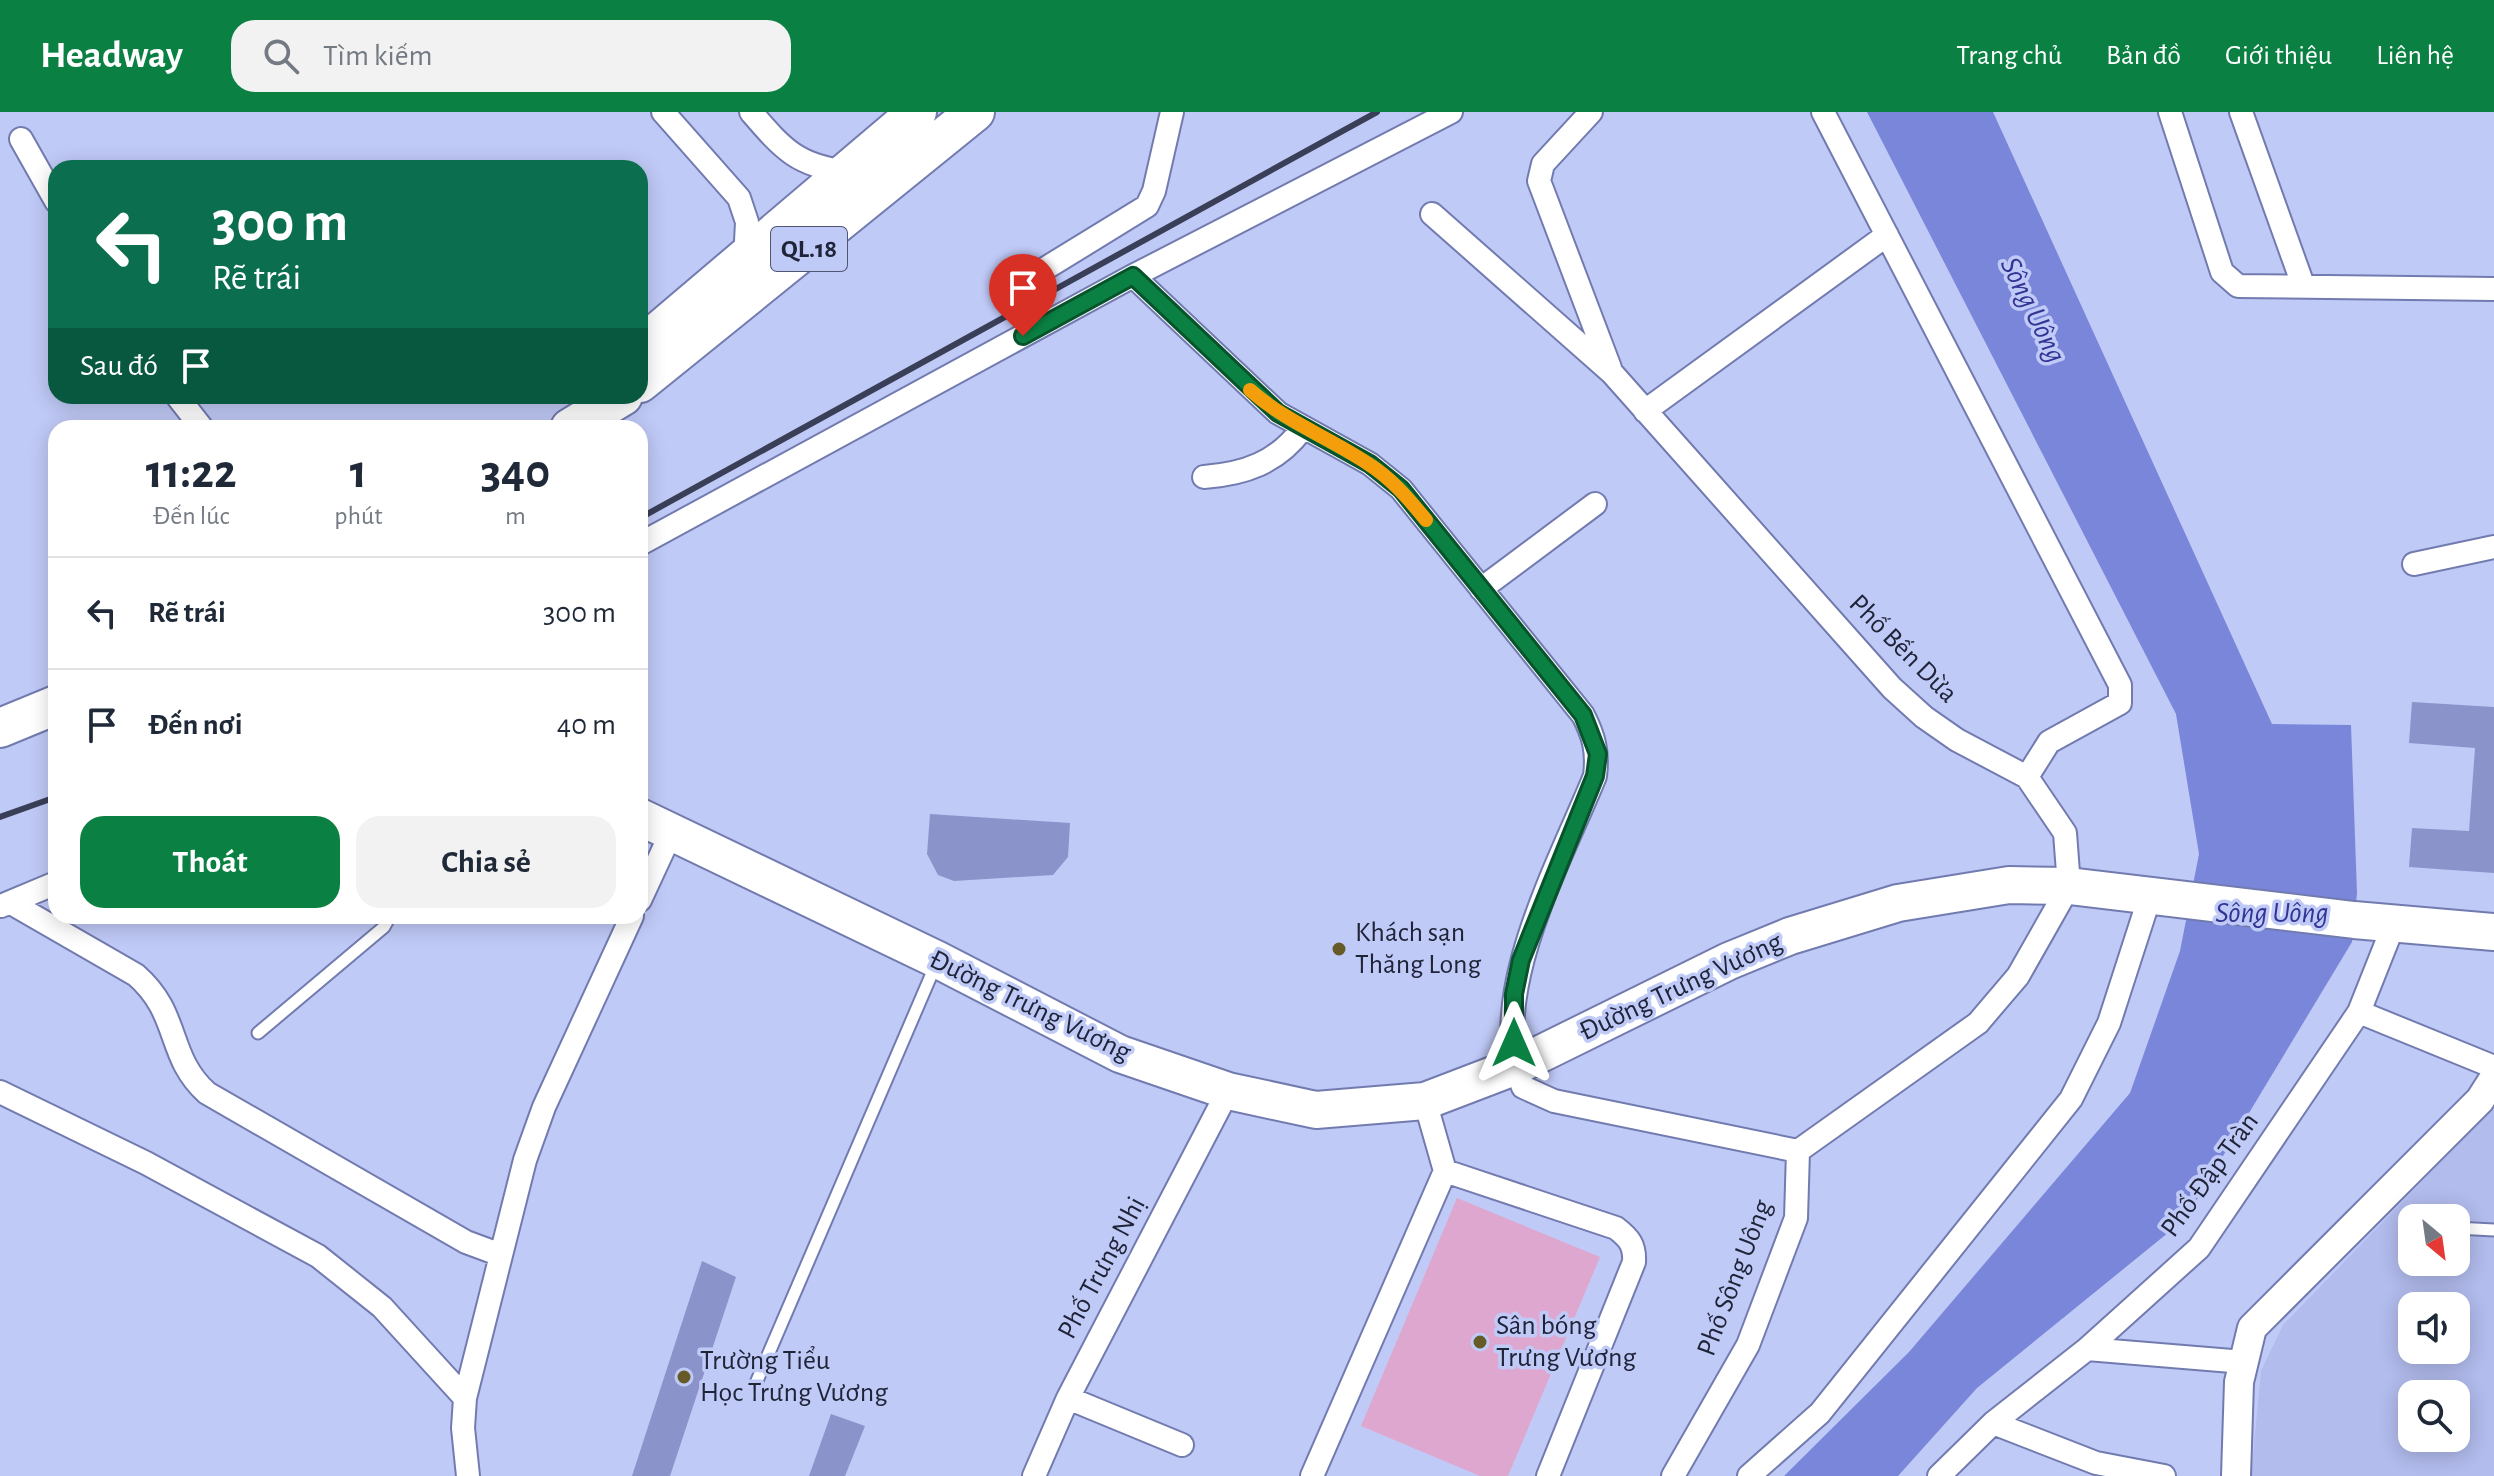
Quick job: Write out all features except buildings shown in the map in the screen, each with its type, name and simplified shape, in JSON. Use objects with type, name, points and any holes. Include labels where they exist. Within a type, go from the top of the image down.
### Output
[{"type":"highway","name":"QL.18","points":[[648,340],[917,112]]},
{"type":"highway","name":"QL.18","points":[[648,377],[975,112]]},
{"type":"highway","points":[[552,420],[571,404]]},
{"type":"highway","points":[[583,420],[610,404]]},
{"type":"highway","points":[[0,728],[48,708]]},
{"type":"main road","name":"Đường Trưng Vương","points":[[656,824],[938,960],[1120,1054],[1228,1091],[1316,1110],[1425,1101],[1514,1067],[1729,961],[1843,917],[1898,903],[2009,885],[2069,886],[2354,920],[2494,932]]},
{"type":"street","points":[[663,112],[739,198],[747,222],[745,260]]},
{"type":"street","points":[[751,112],[785,151],[816,168],[849,172]]},
{"type":"street","points":[[1038,273],[1147,206],[1154,191],[1172,112]]},
{"type":"street","points":[[648,540],[1133,276],[1451,112]]},
{"type":"street","points":[[1591,112],[1543,164],[1539,181],[1612,373]]},
{"type":"street","points":[[1823,112],[2120,685],[2120,703],[2049,742],[2027,777]]},
{"type":"street","points":[[2170,112],[2222,272],[2238,286],[2494,289]]},
{"type":"street","points":[[2241,112],[2303,285]]},
{"type":"street","points":[[21,139],[48,187]]},
{"type":"street","points":[[1432,214],[1612,373]]},
{"type":"street","points":[[1645,411],[1887,235]]},
{"type":"street","points":[[1133,276],[1253,393],[1302,429],[1359,458],[1401,489],[1583,715],[1598,754],[1595,776],[1521,960],[1514,994],[1514,1067],[1523,1087],[1554,1101],[1798,1151],[1978,1023],[2018,976],[2069,886]]},
{"type":"street","name":"Phố Bến Dừa","points":[[1612,373],[1892,688],[1924,717],[1957,740],[2027,777],[2065,833],[2070,861],[2069,886]]},
{"type":"street","points":[[183,404],[196,420]]},
{"type":"street","points":[[1204,477],[1237,475],[1268,462],[1291,444],[1302,429]]},
{"type":"street","points":[[1481,589],[1595,504]]},
{"type":"street","points":[[2414,564],[2494,547]]},
{"type":"street","points":[[648,862],[656,824]]},
{"type":"street","points":[[6,905],[48,887]]},
{"type":"street","points":[[1749,1476],[1820,1413],[2071,1099],[2109,1023],[2159,898]]},
{"type":"street","points":[[6,905],[136,975],[150,987],[167,1013],[187,1071],[207,1093],[466,1242],[501,1255]]},
{"type":"street","points":[[468,1476],[463,1428],[465,1398],[515,1191],[544,1107],[628,924]]},
{"type":"street","name":"Phố Đập Tràn","points":[[1939,1476],[1993,1423],[2087,1349],[2199,1248],[2359,1012],[2394,924]]},
{"type":"street","points":[[2359,1012],[2494,1067]]},
{"type":"street","points":[[2236,1476],[2239,1382],[2252,1328],[2480,1100],[2494,1078]]},
{"type":"street","name":"Phố Trưng Nhị","points":[[1034,1476],[1068,1398],[1228,1091]]},
{"type":"street","points":[[0,1092],[146,1163],[318,1256],[382,1307],[465,1398]]},
{"type":"street","points":[[1312,1476],[1445,1171],[1425,1101]]},
{"type":"street","name":"Phố Sông Uông","points":[[1673,1476],[1748,1345],[1796,1218],[1798,1151]]},
{"type":"street","points":[[1445,1171],[1616,1228],[1628,1237],[1634,1249],[1634,1262],[1548,1476]]},
{"type":"street","points":[[2087,1349],[2244,1362]]},
{"type":"street","points":[[1068,1398],[1182,1445]]},
{"type":"street","points":[[1993,1423],[2096,1463],[2164,1476]]},
{"type":"lane","points":[[258,1033],[386,924]]},
{"type":"lane","points":[[756,1383],[938,960]]},
{"type":"lane","points":[[2470,1229],[2494,1230]]},
{"type":"shaded area","points":[[2494,1107],[2494,1476],[2251,1476],[2261,1371],[2283,1325],[2398,1206],[2398,1276],[2470,1276],[2470,1204],[2400,1204]]},
{"type":"shaded area","name":"Sân bóng Trưng Vương","points":[[1457,1198],[1600,1257],[1508,1476],[1480,1476],[1361,1426]]},
{"type":"water","name":"Sông Uông","points":[[1867,112],[1993,112],[2272,724],[2351,725],[2357,893],[2352,942],[2185,1219],[1977,1388],[1898,1476],[1784,1476],[1909,1352],[2130,1093],[2180,951],[2199,854],[2176,714]]},
{"type":"railway","points":[[648,514],[1377,112]]},
{"type":"railway","points":[[0,817],[48,800]]},
{"type":"slow traffic","points":[[1250,390],[1302,429],[1370,464],[1401,489],[1426,520]]},
{"type":"place","name":"Khách sạn Thăng Long","points":[[1339,949]]},
{"type":"place","name":"Sân bóng Trưng Vương","points":[[1480,1342]]},
{"type":"place","name":"Trường Tiểu Học Trưng Vương","points":[[684,1377]]},
{"type":"route","points":[[1023,336],[1133,276],[1253,393],[1278,413],[1370,464],[1401,489],[1583,715],[1598,754],[1595,776],[1521,960],[1514,994],[1514,1043]]}]
